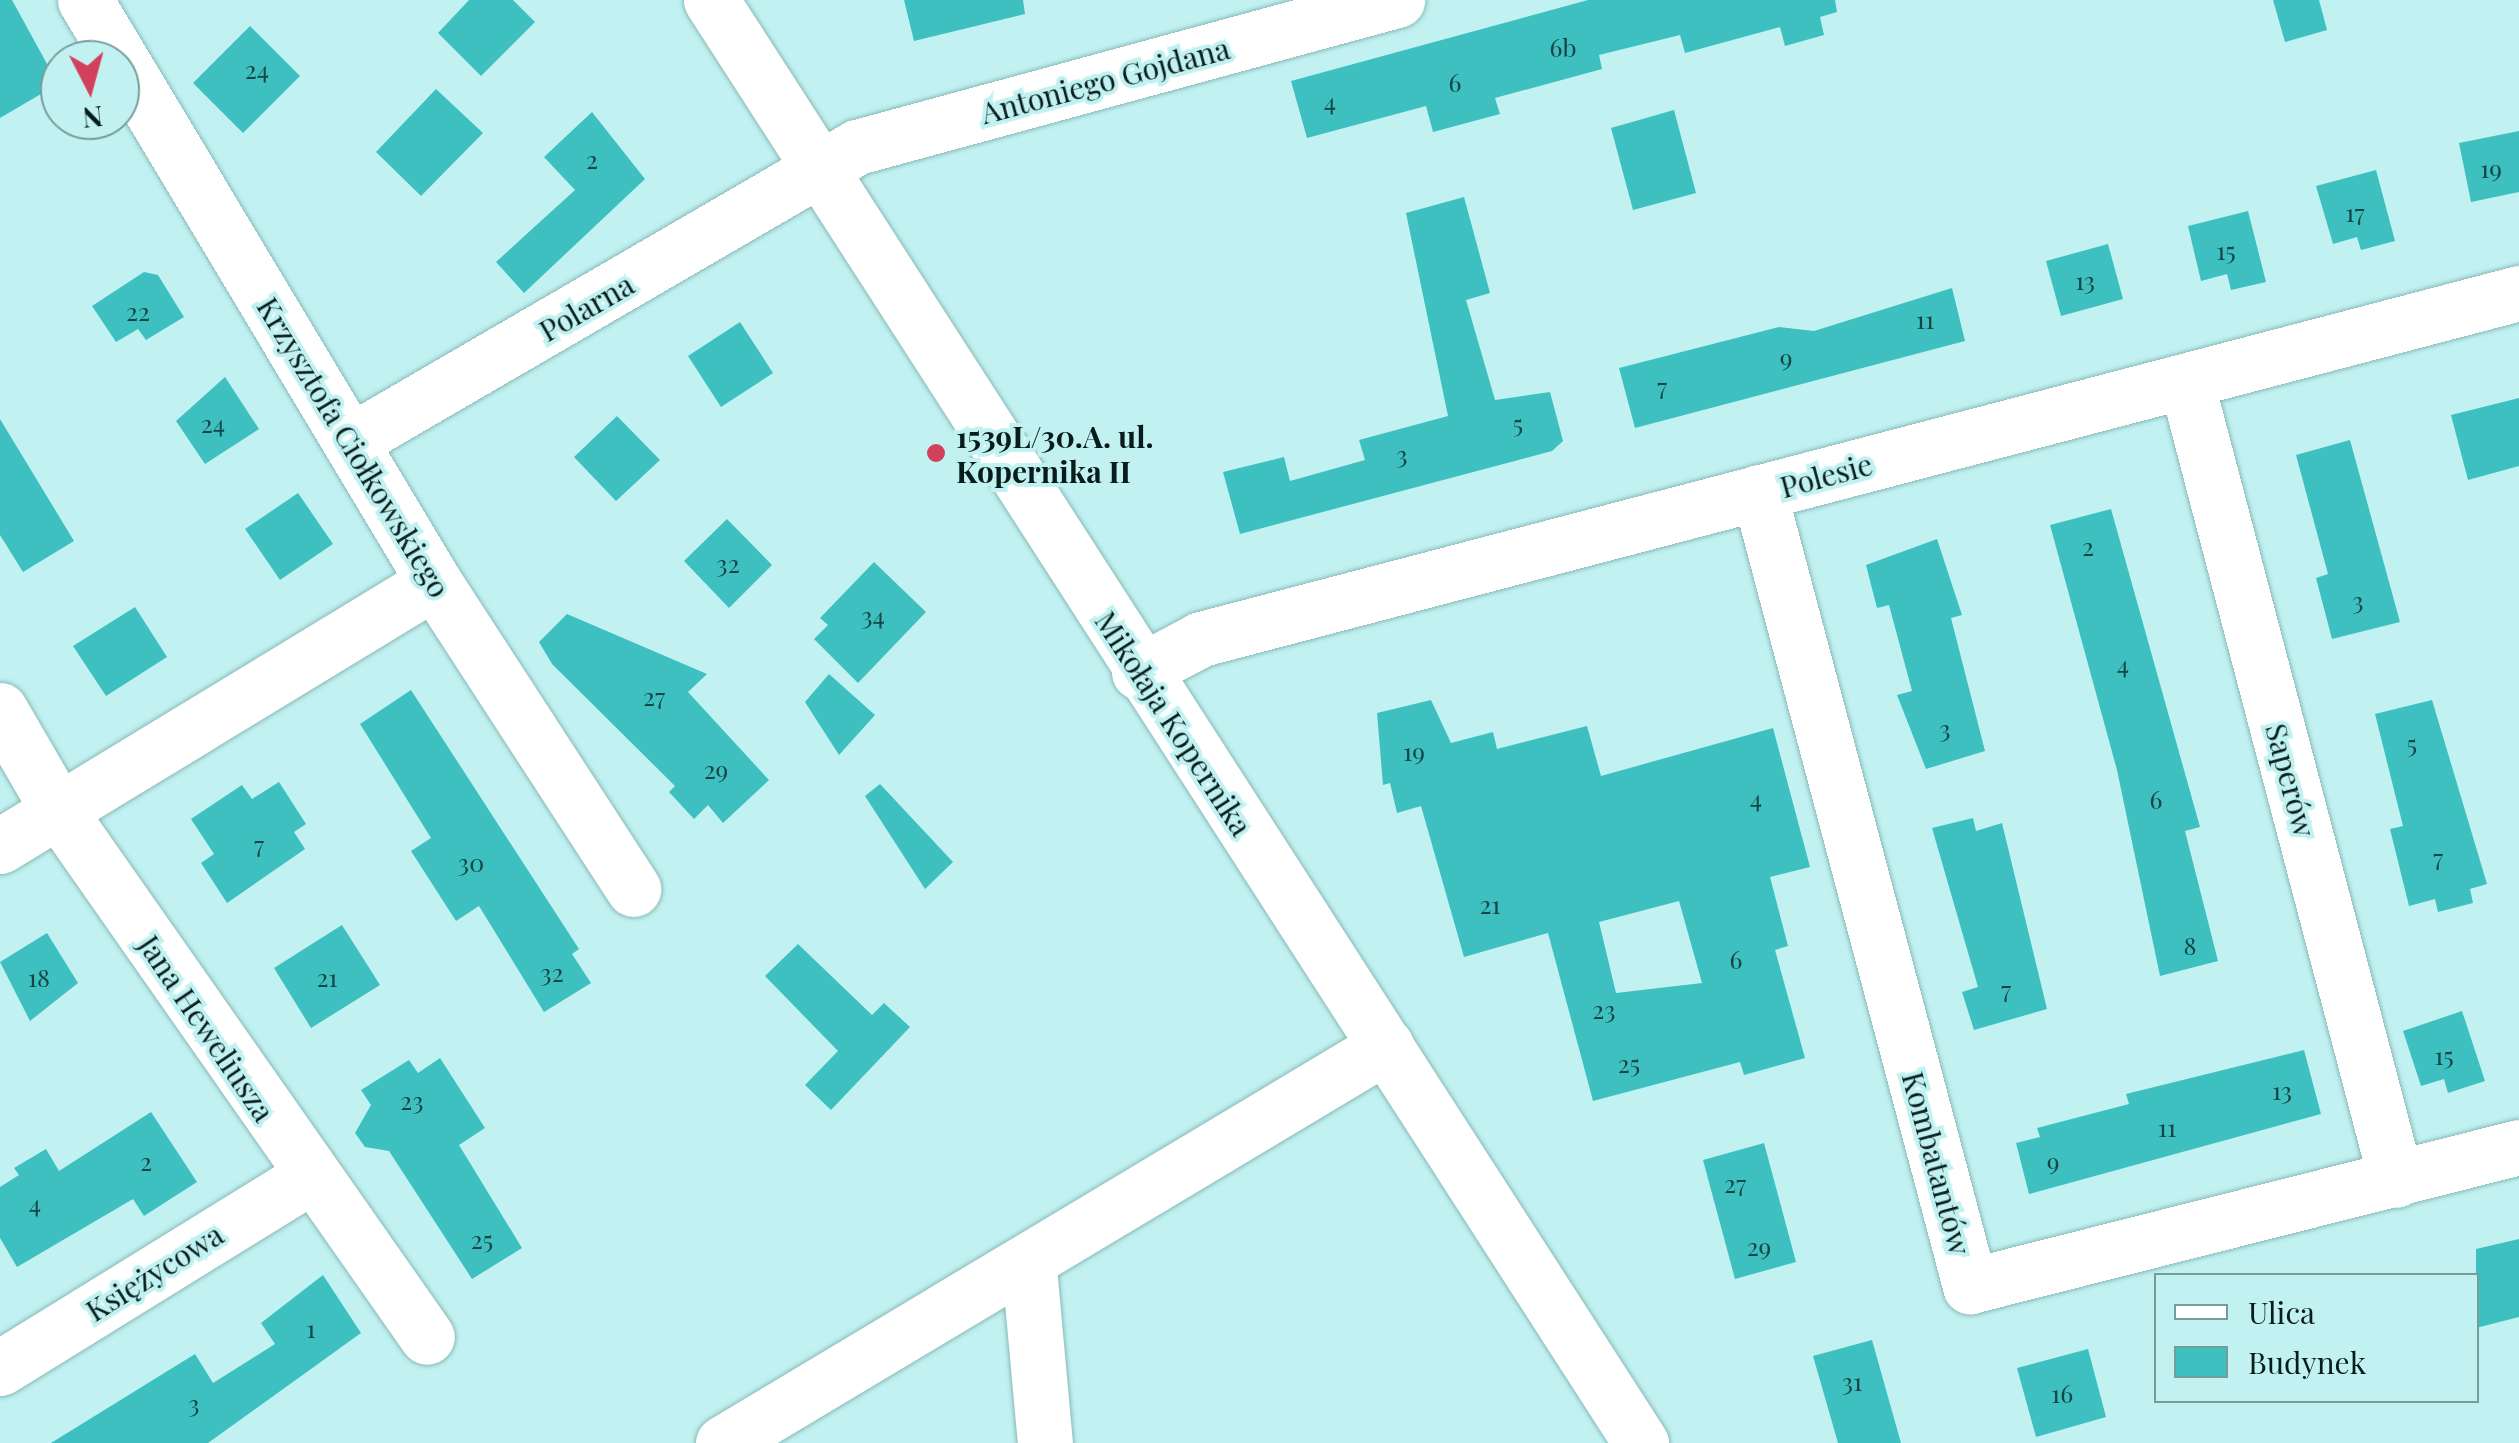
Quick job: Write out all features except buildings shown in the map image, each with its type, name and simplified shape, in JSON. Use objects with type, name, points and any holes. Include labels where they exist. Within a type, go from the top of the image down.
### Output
[{"type":"street","name":"Krzysztofa Ciołkowskiego","points":[[85,0],[434,582],[633,888]]},
{"type":"street","name":"Mikołaja Kopernika","points":[[710,0],[1139,672],[1641,1443]]},
{"type":"street","name":"Antoniego Gojdana","points":[[818,170],[857,147],[1397,0]]},
{"type":"street","name":"Polarna","points":[[350,441],[818,170]]},
{"type":"street","name":"Polesie","points":[[1139,672],[1201,639],[2519,293]]},
{"type":"street","name":"Saperów","points":[[2186,381],[2396,1180]]},
{"type":"street","name":"Kombatantów","points":[[1758,492],[1970,1286],[2519,1147]]},
{"type":"street","points":[[0,846],[434,582]]},
{"type":"street","name":"Jana Heweliusza","points":[[0,710],[58,810],[309,1177],[427,1338]]},
{"type":"street","points":[[724,1443],[1029,1268],[1386,1046]]},
{"type":"street","name":"Księżycowa","points":[[0,1368],[309,1177]]},
{"type":"street","points":[[1029,1268],[1045,1443]]},
{"type":"place","name":"1539L/30.A. ul. Kopernika II","points":[[936,453]]}]
